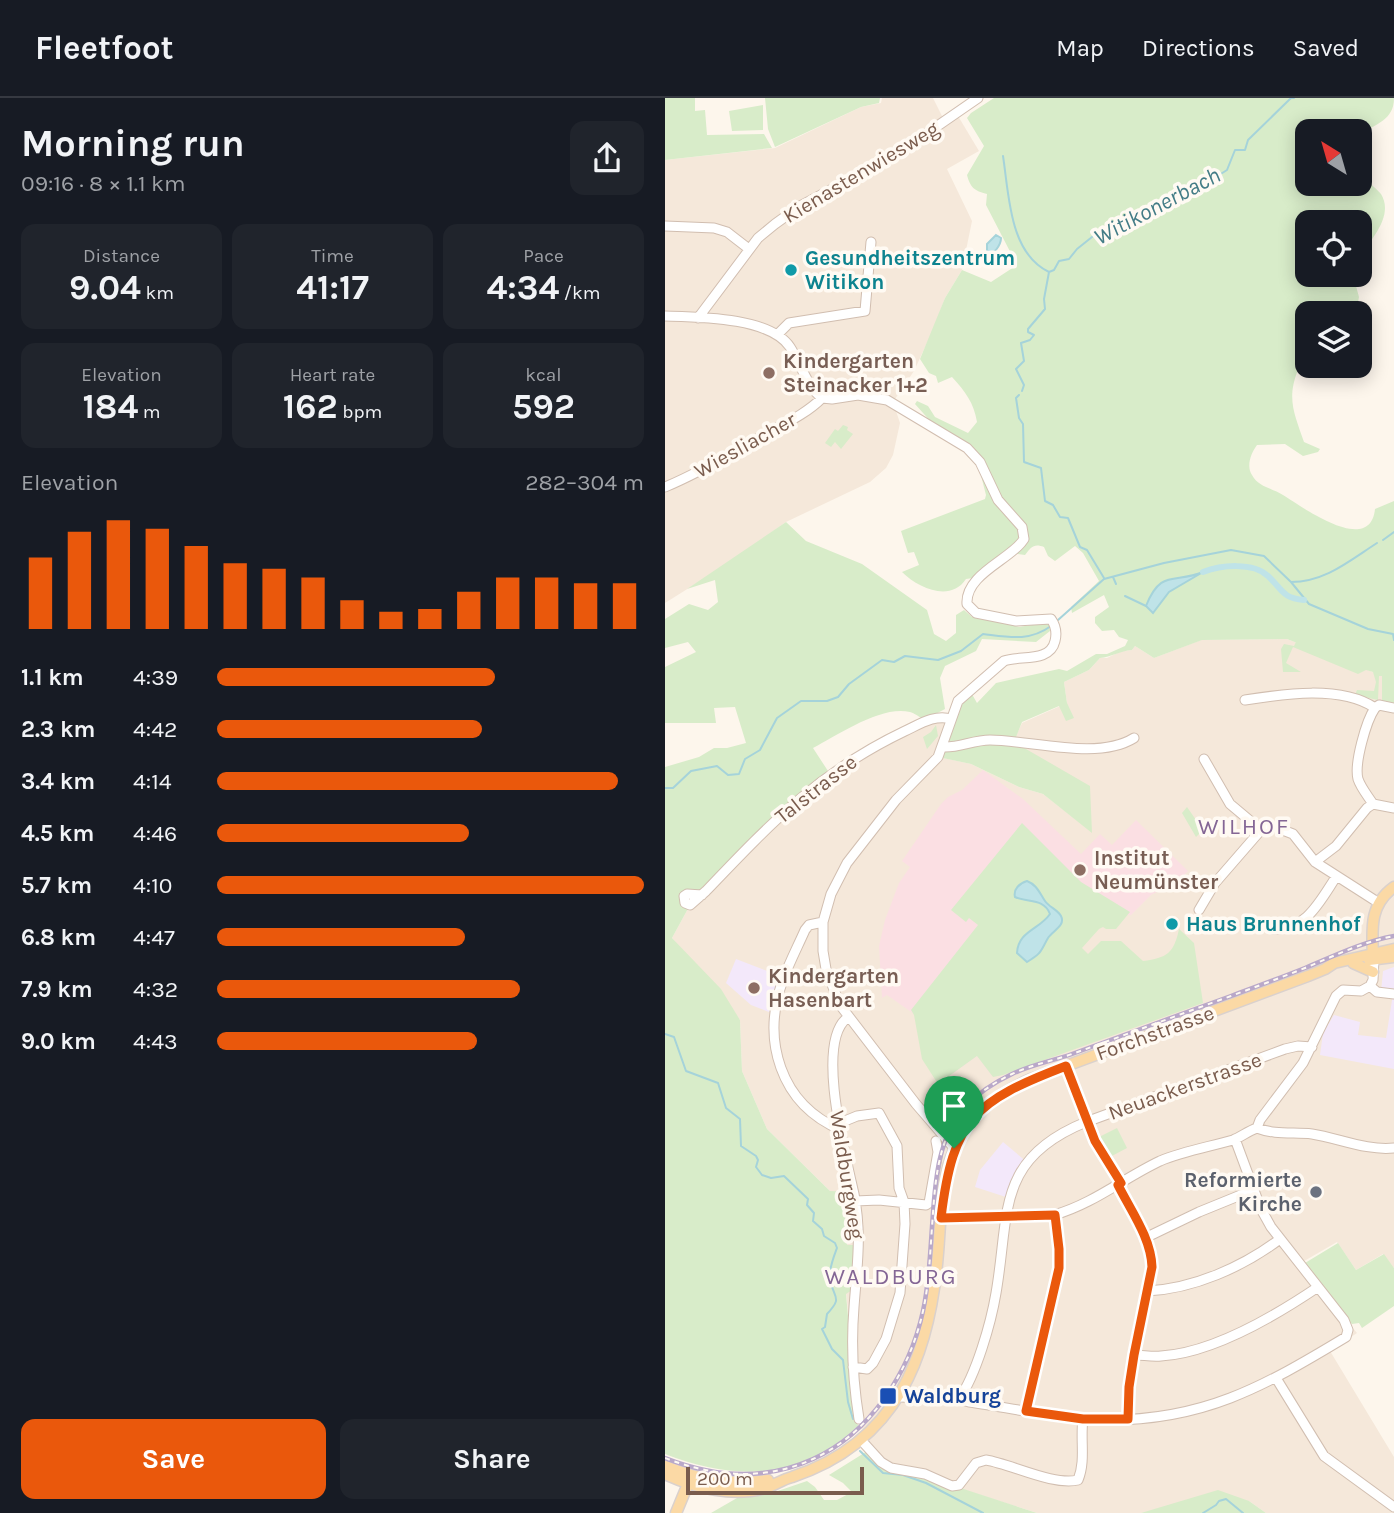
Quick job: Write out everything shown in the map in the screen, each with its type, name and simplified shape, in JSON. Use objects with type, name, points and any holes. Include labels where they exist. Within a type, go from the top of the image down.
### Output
[{"type":"main road","points":[[1373,956],[1372,922],[1379,902],[1394,887]]},
{"type":"main road","name":"Forchstrasse","points":[[665,1474],[739,1491],[769,1486],[824,1463],[860,1440],[884,1418],[899,1397],[932,1311],[946,1179],[954,1148],[973,1118],[995,1098],[1018,1085],[1066,1066],[1325,969],[1394,949]]},
{"type":"main road","name":"Forchstrasse","points":[[1325,969],[1334,963],[1373,956],[1394,957]]},
{"type":"main road","points":[[1353,963],[1373,972]]},
{"type":"main road","name":"Forchstrasse","points":[[665,1466],[690,1480]]},
{"type":"main road","points":[[676,1513],[690,1480]]},
{"type":"street","name":"Kienastenwiesweg","points":[[698,318],[758,238],[790,212],[885,162],[978,98]]},
{"type":"street","points":[[665,226],[714,228],[727,232],[749,249]]},
{"type":"street","points":[[778,334],[789,323],[865,311],[871,242]]},
{"type":"street","points":[[665,316],[755,326],[778,334],[822,398],[858,395],[887,400],[905,409],[975,455],[997,500],[1019,521],[1024,533],[1024,539],[1016,550],[981,577],[969,591],[966,599],[968,607],[976,613],[1016,621],[1049,619],[1055,625],[1055,643],[1048,652],[1039,656],[1004,661],[965,693],[955,705],[943,747],[935,762],[895,800],[842,870],[823,922],[826,969],[832,990],[848,1018],[954,1148]]},
{"type":"street","name":"Wiesliacher","points":[[665,487],[785,424],[813,407],[822,398]]},
{"type":"street","points":[[1245,700],[1283,694],[1314,694],[1365,702],[1375,708]]},
{"type":"street","points":[[1373,804],[1359,782],[1357,768],[1375,708],[1380,705],[1394,708]]},
{"type":"street","name":"Talstrasse","points":[[702,895],[770,824],[830,773],[863,752],[919,724],[935,718],[951,719]]},
{"type":"street","points":[[943,747],[953,748],[974,740],[995,740],[1089,748],[1115,745],[1134,738]]},
{"type":"street","points":[[1204,759],[1230,804],[1261,830]]},
{"type":"street","points":[[1315,862],[1336,846],[1367,808],[1373,804],[1394,808]]},
{"type":"street","points":[[1199,910],[1215,883],[1261,830],[1275,827],[1293,834],[1315,862],[1379,902]]},
{"type":"street","points":[[1273,929],[1286,928],[1306,918],[1336,877]]},
{"type":"street","points":[[823,922],[809,925],[805,930],[782,981],[775,1014],[774,1038],[778,1062],[787,1083],[812,1114],[840,1127],[857,1116],[879,1113],[897,1146],[899,1188],[904,1202],[904,1251],[895,1314],[886,1339],[871,1367],[862,1370],[853,1367]]},
{"type":"street","points":[[1257,1128],[1260,1120],[1293,1079],[1340,992],[1350,989],[1366,990],[1370,986],[1373,956]]},
{"type":"street","points":[[1370,986],[1377,992],[1394,994]]},
{"type":"street","name":"Waldburgweg","points":[[848,1018],[838,1028],[833,1049],[834,1085],[855,1201],[859,1253],[854,1304],[853,1367],[859,1419]]},
{"type":"street","name":"Neuackerstrasse","points":[[958,1399],[970,1380],[996,1294],[1005,1218],[1015,1182],[1036,1153],[1064,1131],[1086,1122],[1285,1049],[1312,1047]]},
{"type":"street","points":[[1066,1066],[1086,1122],[1119,1184],[1151,1254],[1152,1267],[1129,1387],[1128,1419]]},
{"type":"street","points":[[941,1218],[1055,1215],[1072,1210],[1160,1162],[1188,1151],[1235,1139],[1248,1130],[1257,1128],[1275,1133],[1309,1134],[1392,1151]]},
{"type":"street","points":[[899,1397],[958,1399],[1083,1419],[1167,1416],[1211,1406],[1255,1389],[1346,1338],[1347,1325],[1280,1239],[1261,1209],[1235,1139]]},
{"type":"street","points":[[855,1201],[929,1203],[938,1152],[936,1141]]},
{"type":"street","points":[[1145,1238],[1253,1190]]},
{"type":"street","points":[[1026,1411],[1059,1268],[1055,1215]]},
{"type":"street","points":[[1147,1291],[1173,1290],[1197,1281],[1247,1260],[1280,1239]]},
{"type":"street","points":[[1134,1355],[1176,1354],[1231,1336],[1261,1322],[1318,1287]]},
{"type":"street","points":[[1276,1378],[1324,1456],[1394,1507]]},
{"type":"street","points":[[860,1440],[886,1465],[925,1474],[952,1486],[959,1485],[976,1463],[986,1460],[1055,1479],[1073,1481],[1078,1480],[1081,1472],[1083,1453],[1080,1440],[1083,1419]]},
{"type":"shaded area","points":[[882,98],[933,98],[946,124],[958,116],[979,151],[947,169],[972,221],[962,270],[945,298],[914,371],[893,402],[900,423],[893,455],[886,468],[870,482],[786,522],[665,603],[665,160],[775,148],[861,107],[881,103]]},
{"type":"shaded area","points":[[1287,639],[1383,676],[1394,704],[1394,1268],[1383,1254],[1356,1270],[1337,1242],[1299,1264],[1357,1333],[1330,1351],[1394,1457],[1394,1513],[1266,1513],[1249,1501],[1141,1513],[1037,1513],[886,1465],[866,1439],[859,1419],[844,1273],[830,1191],[767,1129],[742,1071],[740,1020],[672,938],[690,905],[770,824],[828,771],[911,728],[951,719],[939,757],[971,764],[1019,787],[1043,794],[1092,832],[1013,742],[1022,723],[1067,703],[1064,682],[1089,670],[1100,658],[1132,650],[1135,646],[1154,658],[1201,640]]},
{"type":"shaded area","points":[[983,770],[1023,799],[1081,854],[1100,834],[1112,845],[1136,820],[1188,871],[1177,882],[1151,895],[1131,915],[1101,914],[993,1077],[977,1056],[938,1084],[917,1016],[887,995],[882,998],[879,946],[885,920],[899,883],[910,867],[902,861],[941,804],[962,790]]},
{"type":"shaded area","name":"Kindergarten Hasenbart","points":[[736,959],[780,976],[769,1012],[751,1005],[726,983]]},
{"type":"shaded area","points":[[1394,967],[1394,1069],[1320,1055],[1323,1033],[1334,1015],[1360,1022],[1358,1035],[1386,1038],[1393,994],[1381,992],[1383,971]]},
{"type":"shaded area","points":[[1003,1142],[1028,1163],[1009,1198],[975,1187],[980,1170]]},
{"type":"green space","points":[[665,98],[695,98],[695,111],[705,110],[707,135],[764,134],[772,148],[665,160]]},
{"type":"green space","points":[[765,98],[880,98],[879,103],[861,107],[775,147],[768,129]]},
{"type":"green space","points":[[994,98],[1394,98],[1391,112],[1372,127],[1372,119],[1295,119],[1295,196],[1372,196],[1372,184],[1381,194],[1385,210],[1372,239],[1372,210],[1295,210],[1295,287],[1356,287],[1359,297],[1358,301],[1295,301],[1295,378],[1292,398],[1304,442],[1320,449],[1303,456],[1285,444],[1257,445],[1249,464],[1252,475],[1262,485],[1319,517],[1348,529],[1361,529],[1370,523],[1375,509],[1394,501],[1394,704],[1382,702],[1382,676],[1379,676],[1378,700],[1355,695],[1357,690],[1374,691],[1376,682],[1373,672],[1366,670],[1358,674],[1293,647],[1286,663],[1301,672],[1283,672],[1281,649],[1284,644],[1294,646],[1296,642],[1287,639],[1202,640],[1154,658],[1135,646],[1132,650],[1100,658],[1089,670],[1064,682],[1067,703],[1074,718],[1066,721],[1059,706],[1022,722],[1014,742],[1090,786],[1092,833],[1043,794],[1019,787],[971,764],[938,757],[953,711],[969,689],[977,703],[996,683],[1059,669],[1067,671],[1096,654],[1107,654],[1125,646],[1128,640],[1119,637],[1114,630],[1102,631],[1095,623],[1095,617],[1109,607],[1104,595],[1072,613],[1071,607],[1099,581],[1083,553],[1075,546],[1055,561],[1048,556],[1044,547],[1038,545],[1033,546],[1025,555],[1005,552],[973,578],[966,579],[952,590],[944,591],[917,584],[902,572],[919,565],[914,552],[908,553],[901,531],[985,499],[986,495],[974,448],[932,423],[915,404],[917,401],[928,406],[935,417],[968,433],[977,422],[971,403],[957,382],[952,377],[938,383],[936,376],[929,373],[920,359],[945,298],[962,270],[991,282],[1017,265],[986,205],[987,194],[973,188],[967,175],[984,146],[967,118]]},
{"type":"green space","points":[[763,105],[763,130],[732,131],[729,111]]},
{"type":"green space","points":[[843,425],[853,434],[841,449],[835,442],[831,447],[825,443],[835,429],[838,431]]},
{"type":"green space","points":[[786,522],[806,541],[862,564],[927,610],[934,634],[946,641],[956,633],[956,615],[964,610],[972,617],[992,619],[1019,627],[1049,622],[1050,631],[1036,642],[982,639],[976,651],[945,666],[940,678],[945,709],[924,720],[910,712],[886,713],[860,722],[813,748],[828,771],[793,802],[690,905],[672,938],[721,989],[740,1020],[742,1071],[767,1129],[830,1191],[852,1192],[847,1245],[856,1245],[855,1288],[846,1294],[858,1426],[814,1457],[766,1471],[742,1472],[691,1463],[665,1454],[665,767],[699,757],[714,748],[746,743],[735,707],[714,708],[716,723],[665,723],[665,667],[696,652],[688,642],[665,648],[665,619],[689,604],[708,610],[718,602],[715,580],[687,589]]},
{"type":"green space","points":[[936,725],[938,736],[927,749],[923,737]]},
{"type":"green space","points":[[1187,807],[1203,830],[1196,837],[1182,813]]},
{"type":"green space","points":[[1022,823],[1081,882],[1130,912],[1116,929],[1099,929],[1082,948],[1088,954],[1101,941],[1121,941],[1143,961],[1158,958],[1172,949],[1179,929],[1194,943],[1203,1003],[1003,1075],[993,1077],[977,1056],[938,1084],[922,1059],[911,1010],[978,925],[969,918],[966,922],[951,910]]},
{"type":"green space","points":[[1117,1128],[1127,1148],[1108,1158],[1097,1138]]},
{"type":"green space","points":[[1338,1243],[1356,1270],[1384,1254],[1394,1268],[1394,1306],[1362,1328],[1359,1323],[1352,1324],[1348,1320],[1305,1263]]},
{"type":"green space","points":[[869,1450],[881,1462],[1037,1513],[711,1513],[737,1498],[769,1494],[807,1481],[824,1500],[837,1500],[852,1492],[829,1475]]},
{"type":"green space","points":[[1218,1490],[1249,1501],[1266,1513],[1141,1513]]},
{"type":"water","points":[[996,235],[1001,238],[1000,244],[995,252],[987,257],[987,244]]},
{"type":"water","points":[[1203,572],[1169,592],[1153,613],[1146,606],[1157,586],[1163,582]]},
{"type":"water","points":[[1027,881],[1036,887],[1047,903],[1060,914],[1062,923],[1050,935],[1040,952],[1027,962],[1017,953],[1018,946],[1025,935],[1050,914],[1040,903],[1015,897],[1018,887]]},
{"type":"waterway","name":"Witikonerbach","points":[[1022,391],[1024,385],[1016,369],[1024,361],[1021,343],[1030,340],[1034,335],[1028,332],[1028,329],[1045,309],[1049,272],[1054,270],[1059,261],[1069,259],[1097,233],[1143,213],[1156,212],[1227,170],[1235,150],[1245,150],[1248,140],[1294,98]]},
{"type":"waterway","points":[[1003,156],[1018,237],[1036,263],[1049,272]]},
{"type":"waterway","name":"Witikonerbach","points":[[1019,395],[1016,398],[1019,418],[1023,424],[1024,462],[1041,468],[1045,501],[1053,505],[1060,517],[1068,518],[1080,547],[1087,550],[1104,578]]},
{"type":"waterway","points":[[1383,540],[1394,532]]},
{"type":"waterway","points":[[1291,582],[1326,574],[1377,543]]},
{"type":"waterway","points":[[1058,620],[1104,579],[1164,563],[1231,550],[1264,556],[1309,604],[1368,629],[1393,634],[1394,640]]},
{"type":"waterway","points":[[1203,572],[1228,566],[1254,568],[1268,576],[1287,595],[1304,600]]},
{"type":"waterway","points":[[1113,577],[1116,584]]},
{"type":"waterway","points":[[1125,596],[1146,606]]},
{"type":"waterway","points":[[665,788],[673,788],[691,771],[717,766],[728,775],[739,774],[745,759],[760,750],[777,718],[801,701],[827,701],[838,697],[849,684],[882,660],[894,662],[905,656],[938,660],[961,651],[983,634],[1026,636],[1051,626]]},
{"type":"waterway","points":[[665,1034],[674,1037],[686,1071],[718,1083],[726,1108],[740,1119],[741,1146],[756,1156],[756,1167],[762,1175],[771,1178],[784,1176],[808,1199],[807,1205],[814,1213],[813,1221],[822,1229],[824,1236],[835,1243],[837,1248],[830,1276],[836,1301],[827,1314],[825,1327],[822,1329],[832,1349],[843,1360],[853,1419]]},
{"type":"waterway","points":[[860,1451],[883,1473],[903,1475],[926,1483],[983,1513]]},
{"type":"waterway","points":[[1203,1513],[1226,1499],[1243,1513]]},
{"type":"railway","points":[[665,1458],[721,1472],[739,1474],[777,1471],[813,1459],[834,1448],[870,1417],[898,1377],[917,1334],[927,1290],[936,1180],[948,1134],[965,1107],[987,1088],[1027,1068],[1231,996],[1359,946],[1394,936]]},
{"type":"place","name":"Gesundheitszentrum Witikon","points":[[791,270]]},
{"type":"place","name":"Kindergarten Steinacker 1+2","points":[[769,373]]},
{"type":"place","name":"Institut Neumünster","points":[[1080,870]]},
{"type":"place","name":"Haus Brunnenhof","points":[[1172,924]]},
{"type":"place","name":"Kindergarten Hasenbart","points":[[754,988]]},
{"type":"place","name":"Reformierte Kirche","points":[[1316,1192]]},
{"type":"place","name":"Waldburg","points":[[888,1396]]},
{"type":"district","name":"WILHOF","points":[[1244,826]]},
{"type":"district","name":"WALDBURG","points":[[891,1276]]},
{"type":"route","points":[[1066,1066],[1098,1148],[1121,1183],[1118,1185],[1150,1248],[1152,1267],[1134,1355],[1128,1419],[1083,1419],[1026,1411],[1059,1268],[1055,1215],[941,1218],[946,1179],[954,1148],[973,1118],[995,1098],[1018,1085],[1066,1066]]}]
